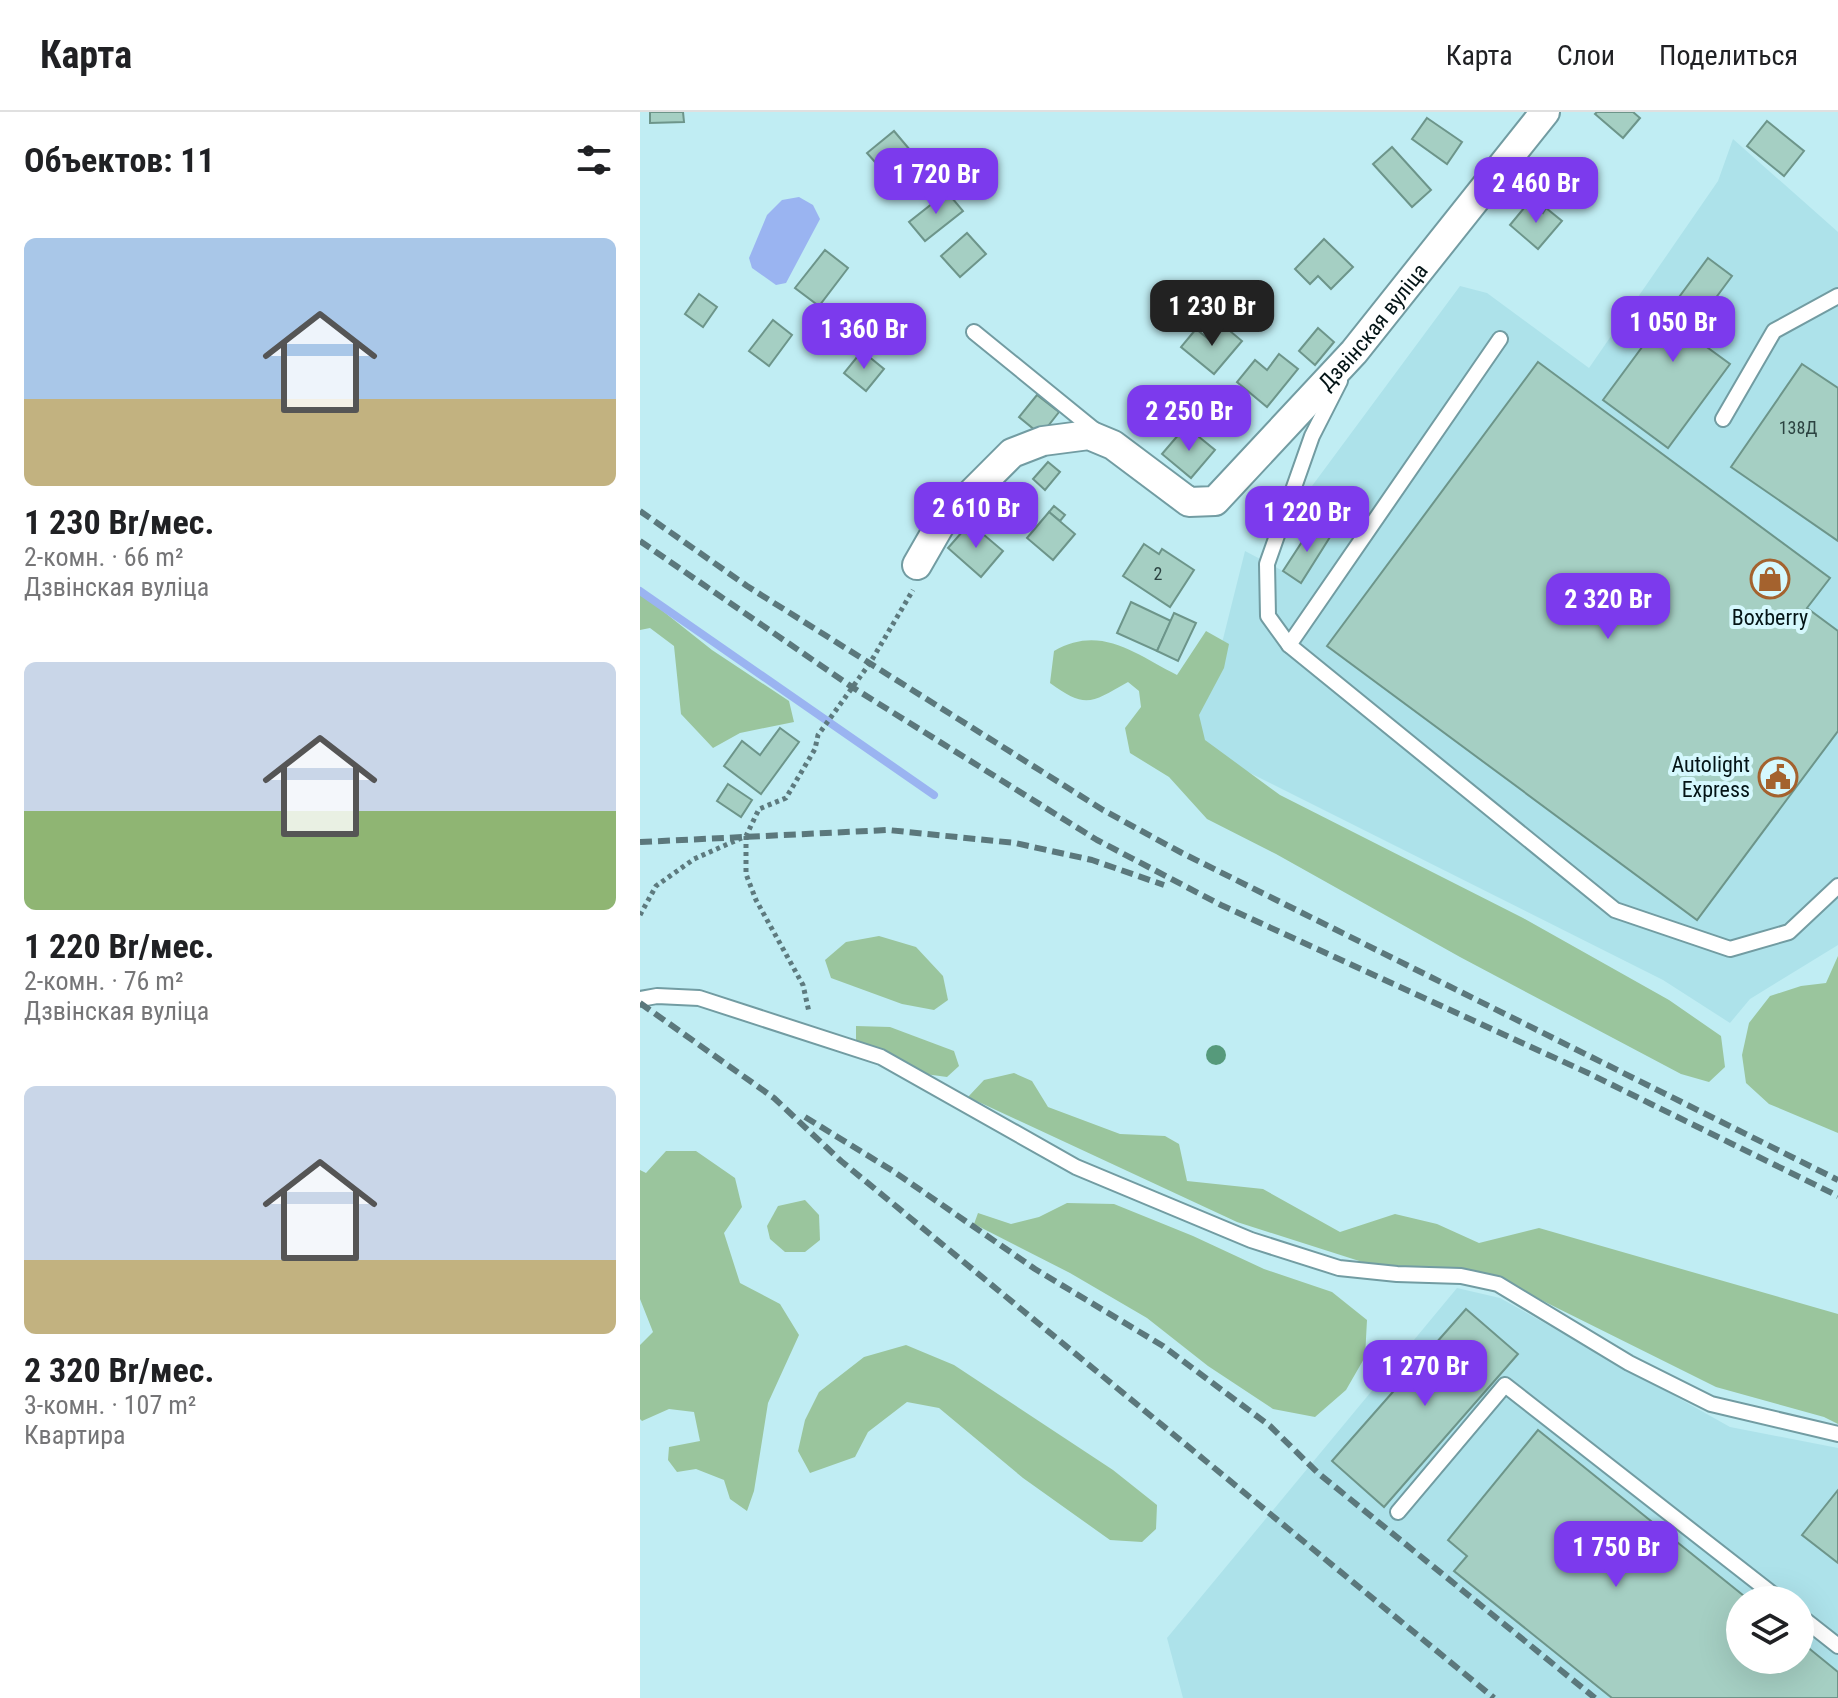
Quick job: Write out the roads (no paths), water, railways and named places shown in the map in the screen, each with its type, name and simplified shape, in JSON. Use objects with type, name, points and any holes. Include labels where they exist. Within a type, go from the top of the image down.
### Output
[{"type":"street","name":"Дзвінская вуліца","points":[[917,565],[940,525],[1012,453],[1043,441],[1089,435],[1113,445],[1189,502],[1215,501],[1354,352],[1545,112]]},
{"type":"lane","points":[[1723,419],[1774,331],[1838,296]]},
{"type":"lane","points":[[974,332],[1113,445]]},
{"type":"lane","points":[[1289,645],[1500,339]]},
{"type":"lane","points":[[1354,352],[1312,436],[1267,564],[1268,616],[1289,645],[1615,910],[1730,949],[1789,932],[1838,886]]},
{"type":"lane","points":[[640,999],[657,996],[699,998],[881,1057],[1076,1167],[1251,1240],[1339,1268],[1461,1276],[1498,1284],[1629,1363],[1711,1404],[1838,1434]]},
{"type":"lane","points":[[1398,1512],[1505,1385],[1762,1586]]},
{"type":"lane","points":[[1814,1627],[1838,1646]]},
{"type":"water","points":[[799,197],[813,205],[820,219],[786,283],[776,285],[752,268],[749,258],[767,215],[782,200]]},
{"type":"waterway","points":[[640,591],[934,795]]},
{"type":"railway","points":[[640,511],[747,586],[1103,810],[1182,853],[1838,1180]]},
{"type":"railway","points":[[640,541],[852,687],[1097,840],[1221,905],[1588,1073],[1838,1196]]},
{"type":"railway","points":[[640,842],[888,830],[1015,843],[1092,860],[1164,885]]},
{"type":"railway","points":[[640,1003],[774,1098],[841,1161],[1494,1698]]},
{"type":"railway","points":[[805,1117],[893,1171],[1035,1269],[1163,1346],[1270,1426],[1318,1473],[1595,1698]]},
{"type":"place","name":"Boxberry","points":[[1770,579]]},
{"type":"place","name":"Autolight Express","points":[[1778,777]]}]
